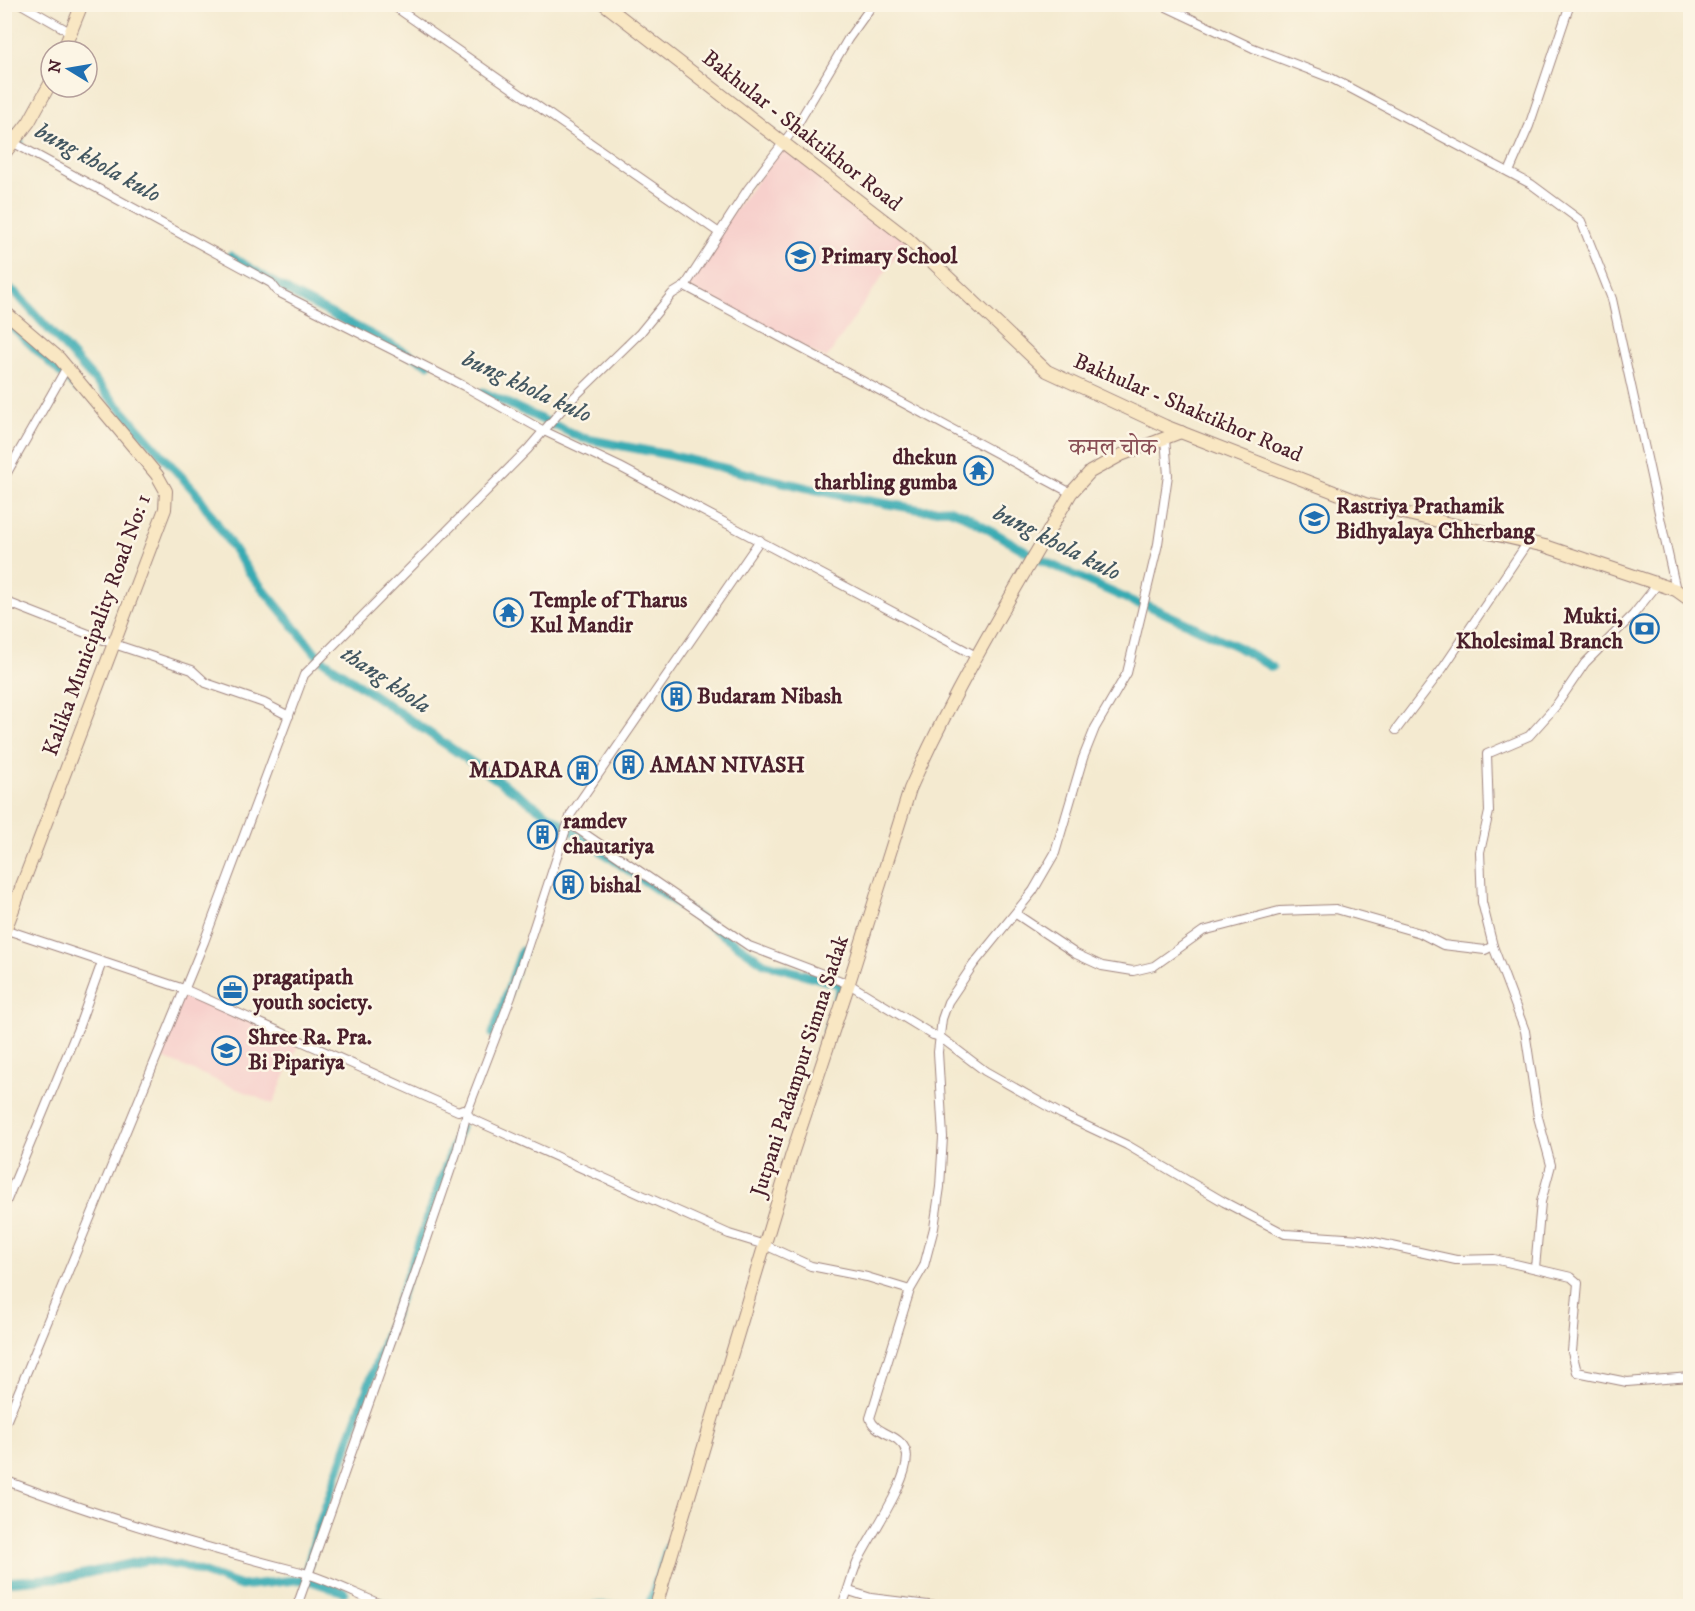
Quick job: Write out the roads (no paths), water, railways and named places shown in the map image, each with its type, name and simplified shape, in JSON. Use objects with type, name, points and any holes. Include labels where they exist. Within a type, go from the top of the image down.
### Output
[{"type":"street","points":[[21,4],[70,32]]},
{"type":"street","points":[[67,39],[82,4]]},
{"type":"street","points":[[391,4],[718,232]]},
{"type":"street","name":"Bakhular - Shaktikhor Road","points":[[604,4],[908,239],[1047,371],[1181,432],[1365,504],[1528,542],[1676,590],[1690,600]]},
{"type":"street","points":[[4,1427],[204,942],[304,675],[315,667],[338,639],[640,333],[672,294],[685,286],[718,232],[785,143],[873,4]]},
{"type":"street","points":[[1160,4],[1253,48],[1331,78],[1531,184],[1581,221],[1612,299],[1676,590]]},
{"type":"street","points":[[1509,172],[1529,126],[1570,4]]},
{"type":"street","points":[[4,154],[15,143],[42,99]]},
{"type":"street","points":[[15,143],[271,283],[278,292],[760,540],[978,657]]},
{"type":"street","points":[[685,286],[1071,493]]},
{"type":"street","name":"Kalika Municipality Road No: 1","points":[[4,311],[64,371],[157,475],[166,491],[165,509],[5,930]]},
{"type":"street","points":[[4,478],[64,371]]},
{"type":"street","name":"Jutpani Padampur Simna Sadak","points":[[656,1606],[759,1243],[849,984],[910,789],[978,657],[1071,493],[1090,472],[1121,455],[1181,432]]},
{"type":"street","points":[[842,1606],[857,1564],[898,1488],[908,1458],[905,1448],[898,1440],[878,1429],[870,1418],[910,1290],[924,1266],[940,1187],[944,1137],[938,1052],[942,1019],[948,1002],[973,965],[1016,914],[1055,853],[1083,758],[1095,728],[1126,673],[1158,544],[1168,475],[1165,439]]},
{"type":"street","points":[[297,1606],[305,1574],[458,1148],[466,1111],[511,997],[569,823],[581,798],[760,540]]},
{"type":"street","points":[[1396,730],[1443,668],[1528,542]]},
{"type":"street","points":[[1535,1268],[1541,1202],[1551,1165],[1538,1117],[1525,1031],[1493,946],[1482,902],[1480,852],[1489,812],[1487,754],[1529,736],[1555,707],[1585,663],[1633,615],[1657,585]]},
{"type":"street","points":[[4,601],[114,644],[192,670],[206,682],[264,703],[289,716]]},
{"type":"street","points":[[569,823],[749,946],[849,984],[940,1037],[985,1071],[1061,1114],[1127,1145],[1224,1202],[1285,1234],[1360,1239],[1456,1260],[1494,1258],[1571,1277],[1578,1282],[1572,1352],[1577,1372],[1627,1382],[1690,1377]]},
{"type":"street","points":[[1016,914],[1076,954],[1102,966],[1133,971],[1155,966],[1203,931],[1279,911],[1336,909],[1420,933],[1443,945],[1485,950],[1493,946]]},
{"type":"street","points":[[5,930],[184,989],[392,1083],[458,1111],[466,1111]]},
{"type":"street","points":[[4,1207],[79,1026],[102,962]]},
{"type":"street","points":[[466,1111],[472,1119],[729,1234],[759,1243],[811,1266],[867,1277],[910,1290]]},
{"type":"street","points":[[4,1480],[280,1569],[305,1574],[385,1606]]},
{"type":"street","points":[[849,1591],[872,1598],[936,1606]]},
{"type":"waterway","name":"bung khola kulo","points":[[4,127],[20,142]]},
{"type":"waterway","name":"bung khola kulo","points":[[230,256],[293,294],[428,364]]},
{"type":"waterway","name":"thang khola","points":[[4,287],[16,293],[198,495],[249,572],[320,658],[764,963],[845,986]]},
{"type":"waterway","points":[[4,319],[77,388]]},
{"type":"waterway","name":"bung khola kulo","points":[[483,392],[582,438],[669,455],[842,496],[923,510],[948,509],[964,515],[1041,560],[1138,604]]},
{"type":"waterway","name":"bung khola kulo","points":[[1149,606],[1238,647],[1272,667]]},
{"type":"waterway","points":[[493,1034],[522,951]]},
{"type":"waterway","points":[[827,1032],[841,986]]},
{"type":"waterway","points":[[304,1581],[317,1531],[460,1127]]},
{"type":"waterway","points":[[649,1606],[668,1547]]},
{"type":"waterway","points":[[4,1582],[69,1577],[148,1560],[187,1567],[241,1586],[305,1579],[344,1592]]},
{"type":"waterway","points":[[378,1602],[394,1606]]},
{"type":"waterway","points":[[594,1606],[621,1606]]},
{"type":"place","name":"Primary School","points":[[800,256]]},
{"type":"place","name":"dhekun tharbling gumba","points":[[978,470]]},
{"type":"place","name":"Rastriya Prathamik Bidhyalaya Chherbang","points":[[1315,519]]},
{"type":"place","name":"Temple of Tharus Kul Mandir","points":[[509,613]]},
{"type":"place","name":"Mukti, Kholesimal Branch","points":[[1644,629]]},
{"type":"place","name":"Budaram Nibash","points":[[676,696]]},
{"type":"place","name":"AMAN NIVASH","points":[[629,765]]},
{"type":"place","name":"MADARA","points":[[583,770]]},
{"type":"place","name":"ramdev chautariya","points":[[542,834]]},
{"type":"place","name":"bishal","points":[[569,885]]},
{"type":"place","name":"pragatipath youth society.","points":[[232,990]]},
{"type":"place","name":"Shree Ra. Pra. Bi Pipariya","points":[[227,1050]]},
{"type":"district","name":"कमल चोक","points":[[1113,448]]}]
